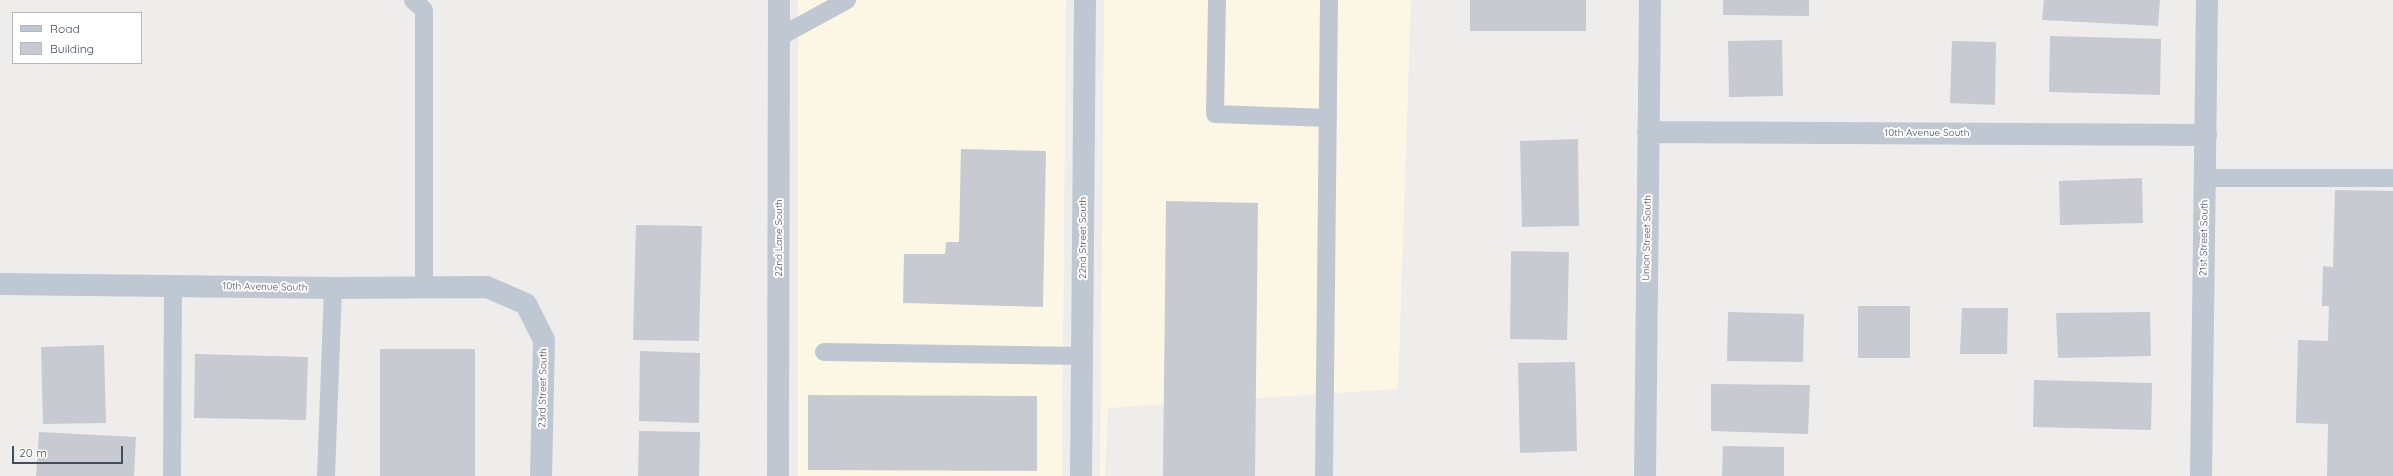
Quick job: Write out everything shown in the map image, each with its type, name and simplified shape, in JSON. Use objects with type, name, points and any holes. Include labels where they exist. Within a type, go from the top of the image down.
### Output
[{"type":"street","name":"22nd Lane South","points":[[778,476],[779,0]]},
{"type":"street","name":"22nd Street South","points":[[1081,476],[1085,0]]},
{"type":"street","name":"Union Street South","points":[[1645,476],[1650,0]]},
{"type":"street","name":"21st Street South","points":[[2201,476],[2208,0]]},
{"type":"street","name":"10th Avenue South","points":[[1648,132],[2206,135]]},
{"type":"street","name":"10th Avenue South","points":[[0,284],[333,288],[487,287],[526,304]]},
{"type":"street","name":"23rd Street South","points":[[526,304],[544,340],[541,476]]},
{"type":"lane","points":[[779,37],[847,0]]},
{"type":"lane","points":[[1217,0],[1215,114],[1328,118]]},
{"type":"lane","points":[[1324,476],[1329,0]]},
{"type":"lane","points":[[420,3],[424,287]]},
{"type":"lane","points":[[2205,178],[2393,178]]},
{"type":"lane","points":[[172,476],[174,286]]},
{"type":"lane","points":[[326,476],[333,288]]},
{"type":"lane","points":[[824,352],[1082,356]]},
{"type":"shaded area","points":[[798,0],[1066,0],[1062,476],[798,476]]},
{"type":"shaded area","points":[[1104,0],[1411,0],[1398,389],[1108,408],[1105,476],[1100,476]]},
{"type":"building","points":[[1470,0],[1586,0],[1586,31],[1470,31]]},
{"type":"building","points":[[1723,0],[1809,0],[1809,16],[1723,15]]},
{"type":"building","points":[[2044,0],[2160,0],[2158,26],[2042,20]]},
{"type":"building","points":[[2050,36],[2161,39],[2160,95],[2049,92]]},
{"type":"building","points":[[1782,40],[1783,96],[1729,97],[1728,41]]},
{"type":"building","points":[[1952,41],[1996,42],[1995,105],[1950,103]]},
{"type":"building","points":[[1578,139],[1579,226],[1522,227],[1520,141]]},
{"type":"building","points":[[961,149],[1046,151],[1043,307],[903,303],[904,254],[945,254],[946,242],[959,242]]},
{"type":"building","points":[[2142,178],[2143,223],[2060,225],[2059,181]]},
{"type":"building","points":[[2335,190],[2393,191],[2393,476],[2327,476],[2328,424],[2296,423],[2298,340],[2328,341],[2329,306],[2322,306],[2323,266],[2333,267]]},
{"type":"building","points":[[1166,201],[1258,203],[1255,476],[1163,476]]},
{"type":"building","points":[[636,225],[702,226],[699,341],[633,340]]},
{"type":"building","points":[[1511,251],[1569,252],[1567,340],[1510,339]]},
{"type":"building","points":[[1858,306],[1910,306],[1910,358],[1858,358]]},
{"type":"building","points":[[1962,308],[2008,308],[2007,354],[1960,354]]},
{"type":"building","points":[[1728,312],[1804,314],[1803,362],[1727,361]]},
{"type":"building","points":[[2150,312],[2151,356],[2058,358],[2056,313]]},
{"type":"building","points":[[104,345],[106,423],[43,424],[41,347]]},
{"type":"building","points":[[380,349],[475,349],[475,476],[380,476]]},
{"type":"building","points":[[640,351],[700,353],[699,423],[639,421]]},
{"type":"building","points":[[195,354],[308,357],[306,420],[194,418]]},
{"type":"building","points":[[1575,362],[1577,451],[1520,453],[1518,363]]},
{"type":"building","points":[[2034,380],[2152,383],[2151,430],[2033,427]]},
{"type":"building","points":[[1711,384],[1810,385],[1808,434],[1711,431]]},
{"type":"building","points":[[808,395],[1037,396],[1037,471],[808,470]]},
{"type":"building","points":[[639,431],[700,432],[699,476],[638,476]]},
{"type":"building","points":[[39,432],[136,437],[134,476],[36,476]]},
{"type":"building","points":[[1723,446],[1784,447],[1784,476],[1722,476]]}]
